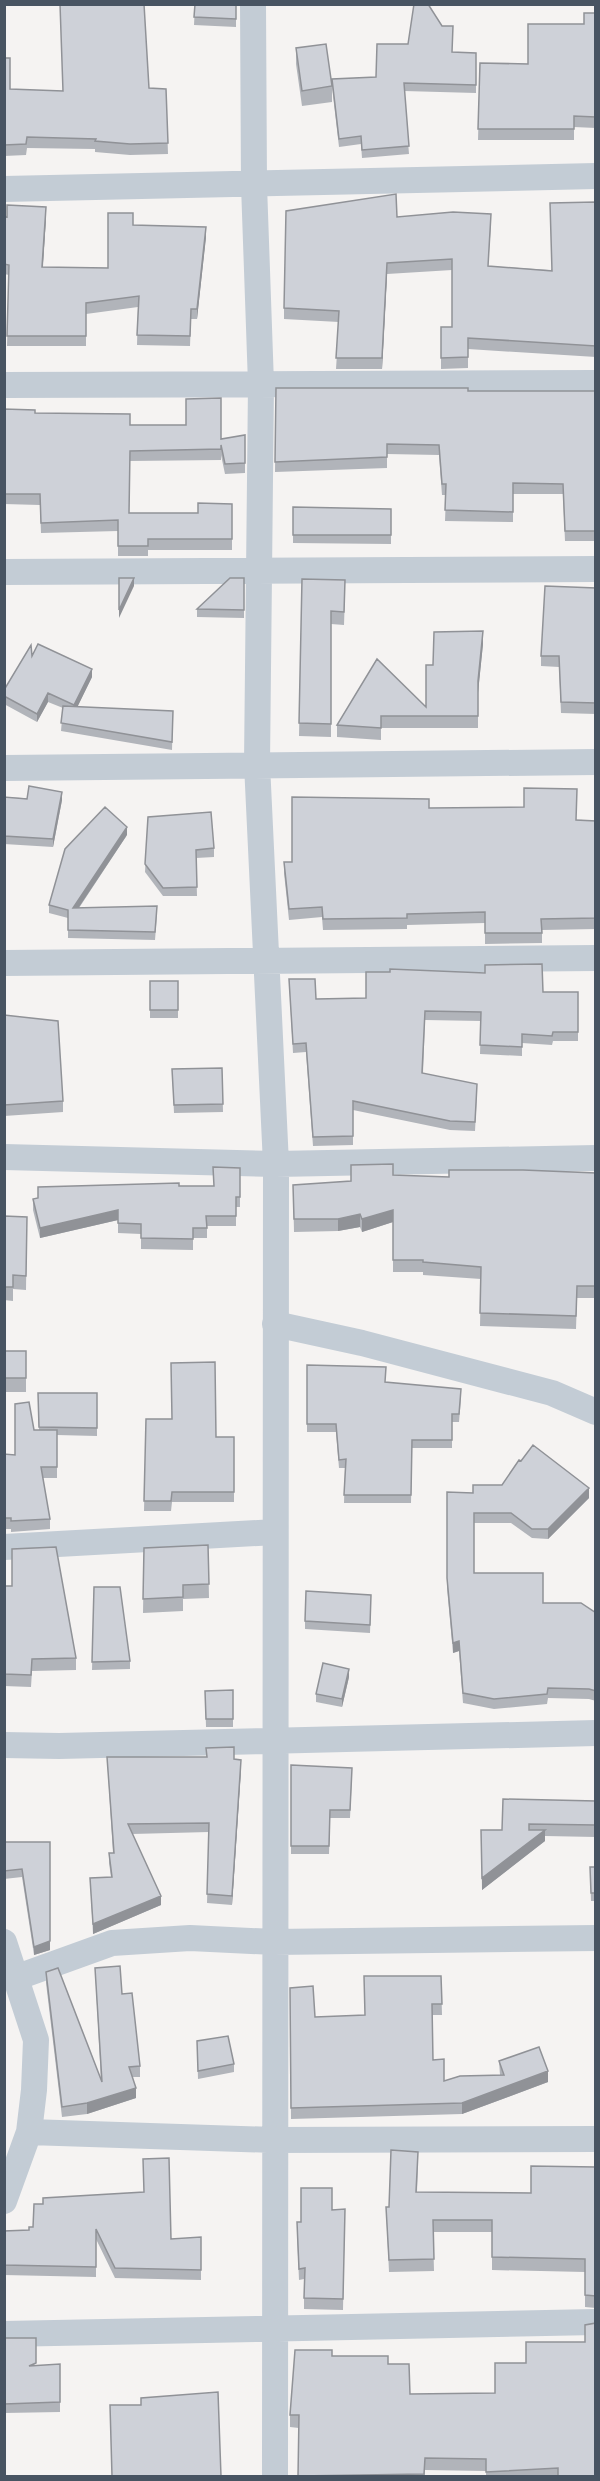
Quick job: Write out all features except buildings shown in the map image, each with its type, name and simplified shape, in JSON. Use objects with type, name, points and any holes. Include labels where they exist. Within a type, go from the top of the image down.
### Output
[{"type":"street","points":[[253,4],[254,185],[261,384],[261,571],[257,764],[276,1164],[274,2476]]},
{"type":"street","points":[[4,189],[596,176]]},
{"type":"street","points":[[4,385],[596,383]]},
{"type":"street","points":[[4,572],[596,569]]},
{"type":"street","points":[[4,768],[596,762]]},
{"type":"street","points":[[4,963],[596,958]]},
{"type":"street","points":[[4,1157],[276,1164],[596,1158]]},
{"type":"street","points":[[275,1324],[362,1343],[552,1393],[596,1412]]},
{"type":"street","points":[[4,1546],[275,1532]]},
{"type":"street","points":[[4,1745],[275,1742],[596,1732]]},
{"type":"street","points":[[15,1978],[112,1943],[190,1938],[274,1942],[596,1938]]},
{"type":"street","points":[[4,1942],[36,2040],[34,2090],[28,2133],[4,2201]]},
{"type":"street","points":[[28,2133],[274,2140],[596,2139]]},
{"type":"street","points":[[4,2334],[596,2322]]}]
